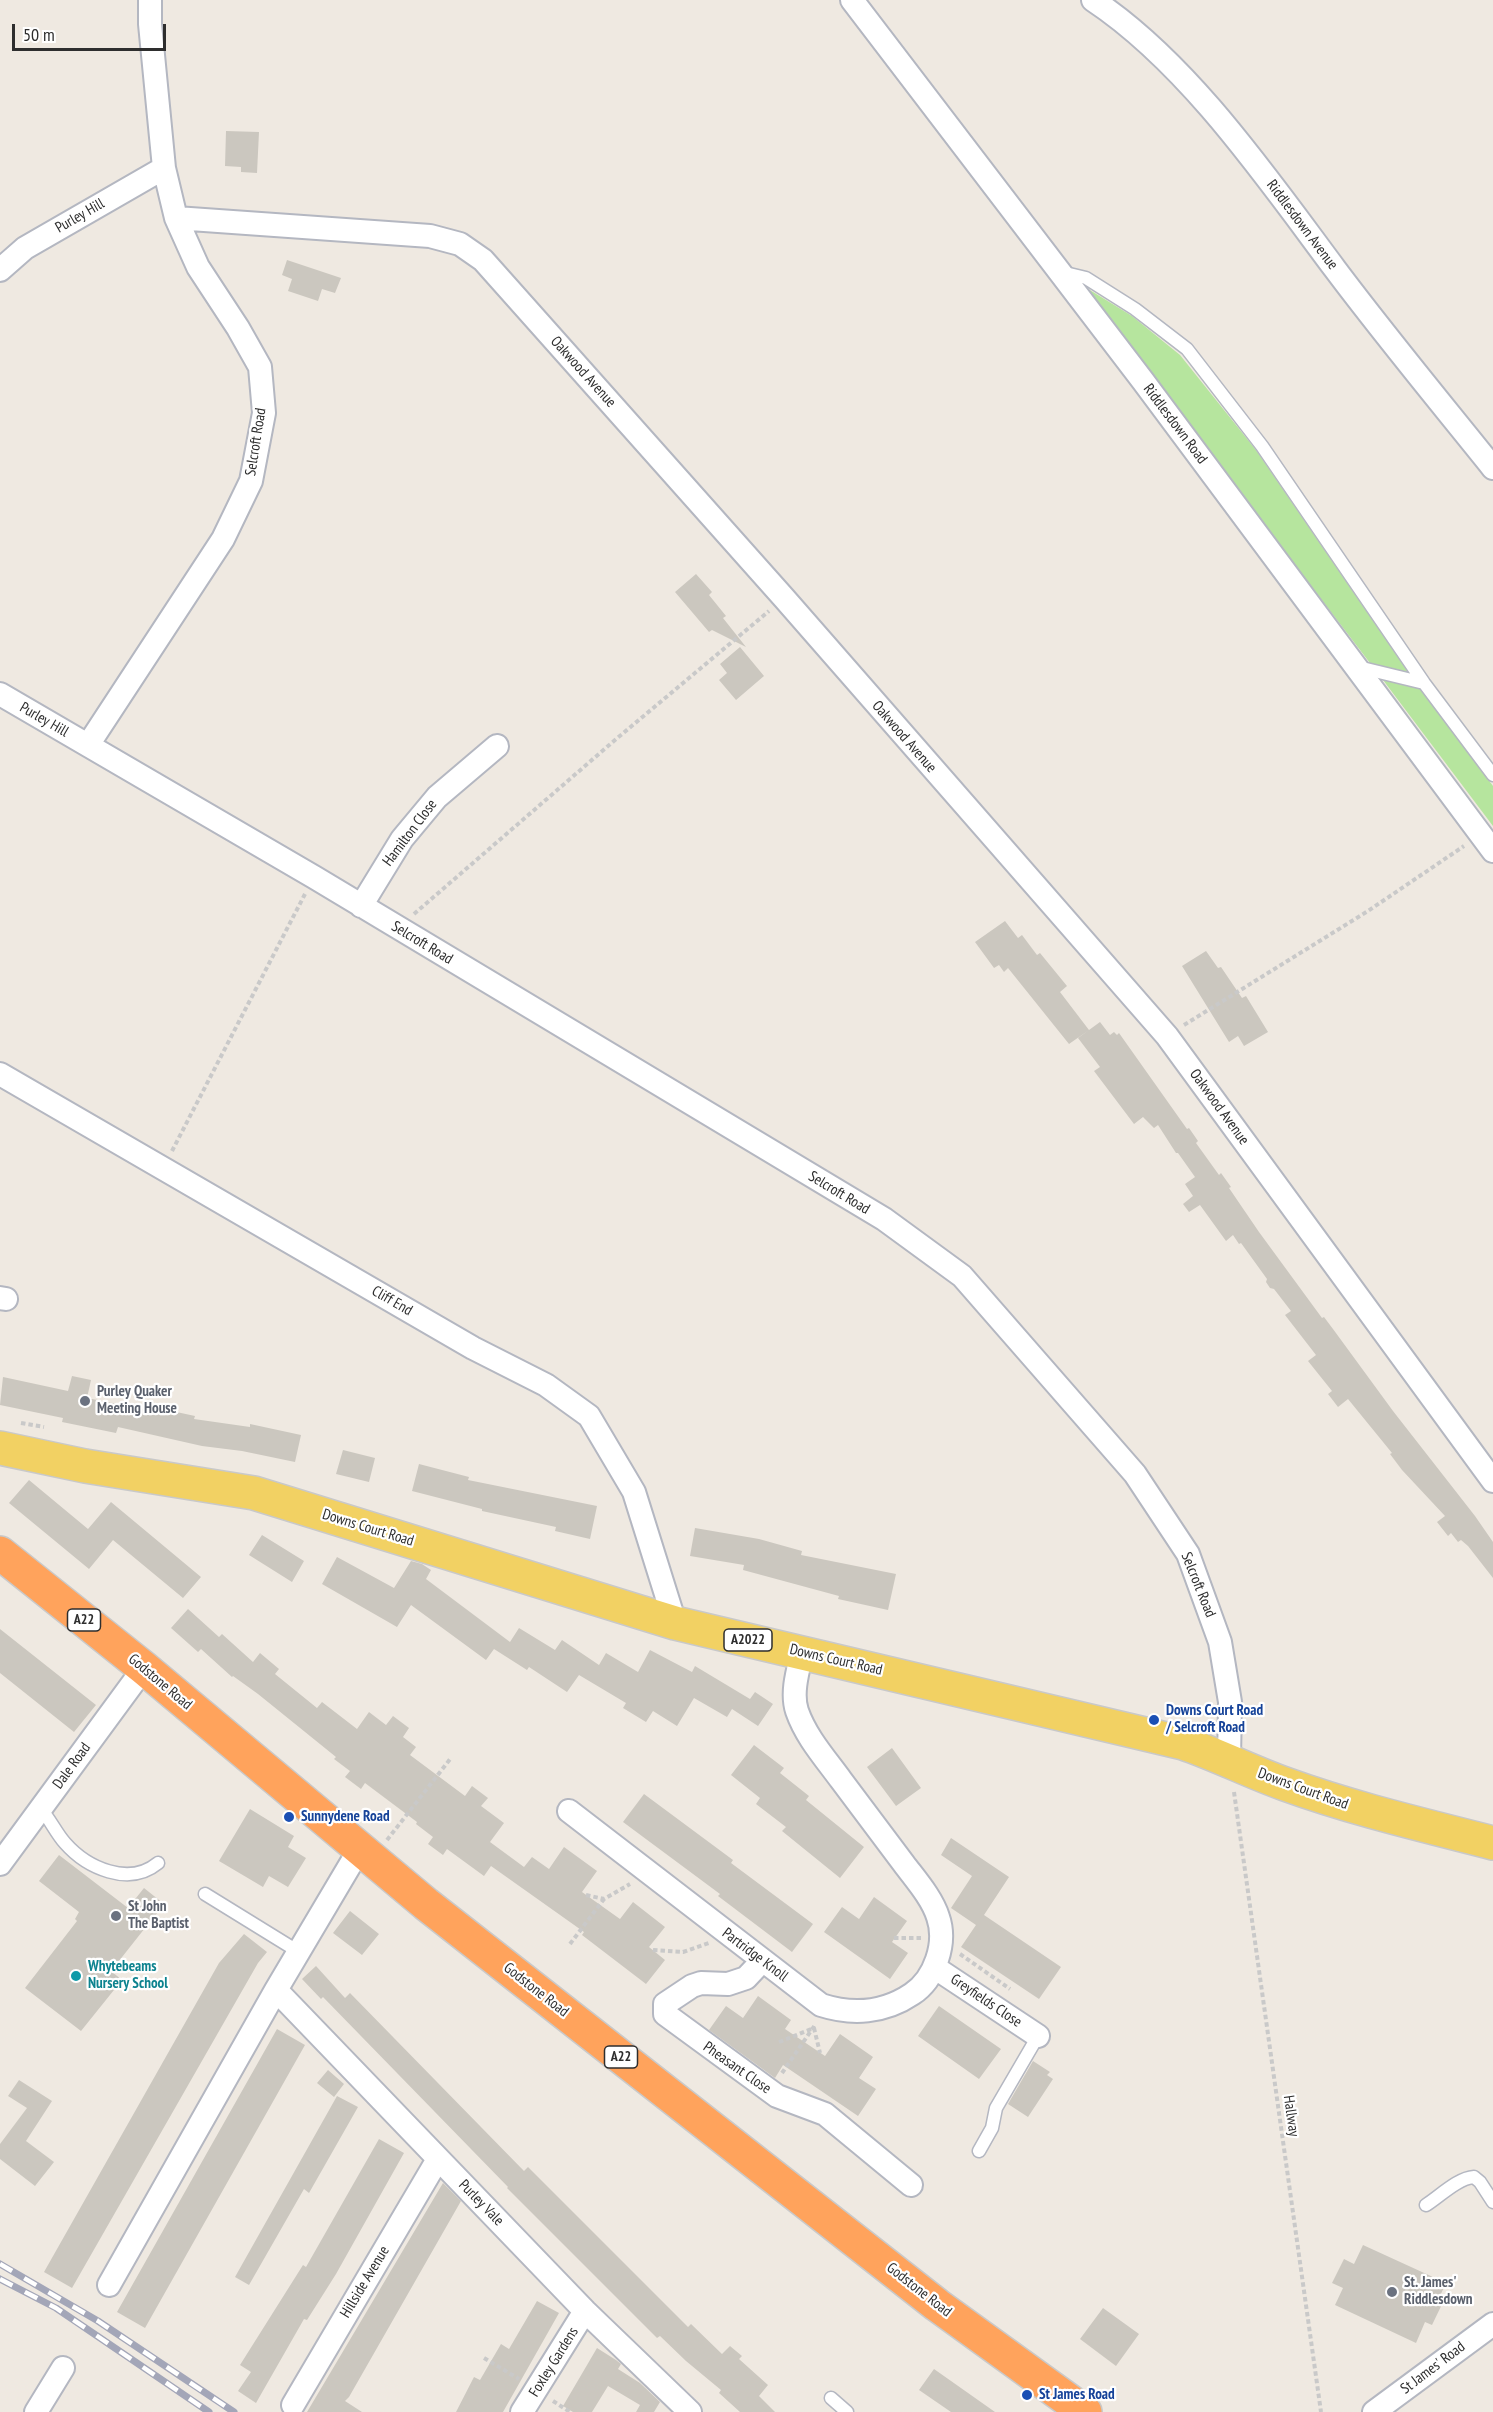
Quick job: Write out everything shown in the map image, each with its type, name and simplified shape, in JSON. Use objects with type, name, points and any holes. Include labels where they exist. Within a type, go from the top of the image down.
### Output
[{"type":"highway","name":"Godstone Road","points":[[0,1553],[144,1668],[359,1850],[938,2305],[1085,2412]]},
{"type":"main road","name":"Downs Court Road","points":[[0,1448],[85,1466],[254,1493],[675,1623],[1183,1743],[1283,1784],[1376,1815],[1493,1843]]},
{"type":"street","name":"Selcroft Road","points":[[150,0],[150,24],[164,168],[176,218],[198,267],[238,328],[260,367],[264,413],[251,481],[224,539],[88,746],[361,906],[884,1219],[962,1276],[1136,1474],[1188,1554],[1220,1642],[1230,1702],[1229,1760]]},
{"type":"street","name":"Riddlesdown Road","points":[[852,0],[1059,271],[1487,842]]},
{"type":"street","name":"Riddlesdown Avenue","points":[[1093,0],[1118,17],[1180,75],[1250,156],[1374,321],[1493,468]]},
{"type":"street","name":"Purley Hill","points":[[0,270],[25,248],[164,168]]},
{"type":"street","name":"Oakwood Avenue","points":[[176,218],[430,236],[460,244],[483,260],[784,598],[1167,1036],[1493,1481]]},
{"type":"street","name":"Purley Hill","points":[[0,694],[88,746]]},
{"type":"street","name":"Hamilton Close","points":[[361,906],[402,839],[437,797],[497,746]]},
{"type":"street","name":"Cliff End","points":[[0,1074],[473,1348],[546,1385],[589,1416],[634,1492],[675,1623]]},
{"type":"street","points":[[802,1653],[795,1683],[796,1709],[810,1739],[932,1904],[941,1930],[937,1957]]},
{"type":"street","name":"Dale Road","points":[[0,1864],[144,1668]]},
{"type":"street","name":"Partridge Knoll","points":[[569,1811],[762,1961],[828,2008],[850,2013],[863,2012],[902,2000],[923,1984],[937,1957]]},
{"type":"street","points":[[109,2284],[276,1990],[359,1850]]},
{"type":"street","name":"Greyfields Close","points":[[937,1957],[1038,2036]]},
{"type":"street","name":"Pheasant Close","points":[[762,1961],[746,1978],[728,1984],[701,1983],[692,1986],[665,2004],[663,2011],[667,2018],[777,2096],[825,2114],[911,2185]]},
{"type":"street","name":"Purley Vale","points":[[276,1990],[585,2311],[690,2412]]},
{"type":"street","name":"Hillside Avenue","points":[[293,2405],[438,2158]]},
{"type":"street","name":"Foxley Gardens","points":[[522,2412],[585,2311]]},
{"type":"street","name":"St James' Road","points":[[1374,2412],[1489,2333]]},
{"type":"street","points":[[36,2412],[63,2368]]},
{"type":"lane","points":[[1059,271],[1086,278],[1135,309],[1188,349],[1262,446],[1424,683],[1493,775]]},
{"type":"lane","points":[[1357,667],[1424,683]]},
{"type":"lane","points":[[40,1808],[65,1843],[99,1870],[112,1874],[134,1873],[144,1871],[158,1863]]},
{"type":"lane","points":[[205,1894],[299,1952]]},
{"type":"lane","points":[[979,2151],[992,2128],[996,2108],[1038,2036]]},
{"type":"lane","points":[[1426,2205],[1461,2180],[1474,2177],[1493,2202]]},
{"type":"lane","points":[[831,2398],[847,2412]]},
{"type":"path","points":[[398,928],[615,740],[784,598]]},
{"type":"path","points":[[1167,1036],[1368,911],[1487,842]]},
{"type":"path","points":[[179,1137],[292,918]]},
{"type":"path","points":[[393,1833],[451,1758]]},
{"type":"path","name":"Hallway","points":[[1238,1824],[1321,2412]]},
{"type":"path","points":[[570,1944],[604,1899],[648,1873]]},
{"type":"path","points":[[586,1895],[604,1899]]},
{"type":"path","points":[[653,1950],[683,1952],[730,1936]]},
{"type":"path","points":[[937,1957],[959,1952],[1014,1992]]},
{"type":"path","points":[[770,2091],[828,2008]]},
{"type":"path","points":[[779,2042],[813,2028]]},
{"type":"path","points":[[813,2028],[820,2053]]},
{"type":"green space","points":[[1080,284],[1132,316],[1180,355],[1256,450],[1413,679],[1493,786],[1493,826],[1383,680]]},
{"type":"building","points":[[226,131],[259,132],[257,173],[241,172],[241,167],[225,166]]},
{"type":"building","points":[[287,260],[341,278],[335,293],[322,289],[318,301],[288,291],[292,279],[282,275]]},
{"type":"building","points":[[696,574],[712,592],[709,595],[726,616],[723,618],[746,647],[712,630],[709,632],[675,592]]},
{"type":"building","points":[[740,647],[764,676],[736,700],[719,680],[727,673],[720,664]]},
{"type":"building","points":[[1005,921],[1018,938],[1022,935],[1037,955],[1040,953],[1067,986],[1060,992],[1089,1030],[1069,1044],[1008,968],[1004,972],[999,965],[994,968],[975,942]]},
{"type":"building","points":[[1206,951],[1218,968],[1221,967],[1242,998],[1246,996],[1268,1032],[1244,1046],[1238,1036],[1229,1042],[1182,966]]},
{"type":"building","points":[[1100,1022],[1110,1035],[1114,1032],[1117,1035],[1119,1033],[1187,1129],[1189,1128],[1198,1141],[1196,1143],[1219,1175],[1221,1173],[1259,1232],[1322,1318],[1324,1317],[1393,1411],[1475,1516],[1493,1542],[1493,1578],[1468,1546],[1461,1540],[1458,1542],[1451,1533],[1448,1536],[1437,1522],[1445,1516],[1402,1470],[1390,1454],[1392,1453],[1348,1399],[1338,1407],[1328,1394],[1332,1391],[1308,1361],[1316,1355],[1285,1315],[1291,1311],[1274,1289],[1270,1288],[1266,1282],[1267,1279],[1241,1243],[1239,1244],[1233,1235],[1226,1241],[1200,1205],[1189,1212],[1183,1204],[1193,1196],[1185,1184],[1195,1177],[1158,1125],[1154,1128],[1143,1117],[1134,1124],[1094,1071],[1100,1067],[1078,1038]]},
{"type":"building","points":[[72,1376],[91,1380],[87,1398],[143,1409],[144,1405],[195,1416],[194,1419],[250,1427],[250,1424],[301,1435],[295,1462],[242,1451],[202,1446],[118,1427],[116,1433],[62,1422],[63,1418],[0,1405],[3,1377],[68,1391]]},
{"type":"building","points":[[343,1450],[375,1458],[369,1482],[336,1474]]},
{"type":"building","points":[[419,1464],[469,1477],[468,1480],[597,1506],[590,1539],[555,1531],[556,1527],[482,1511],[482,1509],[412,1491]]},
{"type":"building","points":[[29,1480],[88,1529],[111,1502],[201,1577],[183,1598],[113,1540],[89,1569],[9,1503]]},
{"type":"building","points":[[695,1528],[759,1539],[802,1551],[801,1555],[896,1574],[888,1610],[838,1599],[839,1596],[743,1570],[744,1565],[690,1556]]},
{"type":"building","points":[[262,1535],[304,1561],[292,1582],[249,1555]]},
{"type":"building","points":[[337,1557],[394,1588],[411,1561],[422,1564],[431,1570],[426,1579],[510,1642],[519,1628],[555,1650],[562,1640],[599,1665],[606,1653],[638,1672],[650,1650],[692,1672],[695,1666],[750,1699],[755,1692],[773,1704],[758,1726],[732,1709],[727,1717],[694,1698],[677,1726],[653,1711],[646,1722],[623,1708],[626,1703],[579,1675],[567,1692],[529,1667],[527,1670],[494,1649],[486,1660],[411,1605],[397,1627],[322,1584]]},
{"type":"building","points":[[188,1609],[219,1637],[222,1634],[253,1662],[260,1653],[279,1669],[275,1674],[317,1708],[322,1702],[357,1729],[369,1712],[386,1725],[393,1716],[409,1728],[403,1737],[416,1747],[410,1755],[465,1796],[472,1786],[488,1798],[481,1806],[504,1823],[490,1842],[524,1867],[532,1857],[549,1869],[564,1847],[597,1871],[582,1892],[620,1919],[633,1902],[665,1927],[649,1947],[665,1960],[646,1984],[582,1935],[584,1932],[491,1866],[484,1876],[447,1849],[443,1855],[428,1844],[433,1837],[416,1824],[417,1822],[365,1783],[361,1789],[345,1777],[350,1771],[334,1759],[336,1757],[258,1694],[232,1677],[201,1649],[198,1652],[171,1628]]},
{"type":"building","points":[[0,1629],[96,1705],[74,1732],[0,1673]]},
{"type":"building","points":[[754,1745],[784,1768],[780,1773],[809,1796],[806,1800],[864,1847],[840,1878],[782,1831],[786,1827],[756,1804],[760,1798],[731,1775]]},
{"type":"building","points":[[892,1748],[921,1788],[896,1806],[867,1767]]},
{"type":"building","points":[[644,1794],[733,1860],[731,1863],[813,1924],[792,1952],[718,1896],[720,1894],[623,1822]]},
{"type":"building","points":[[250,1809],[294,1836],[288,1847],[306,1858],[288,1887],[269,1876],[263,1887],[219,1861]]},
{"type":"building","points":[[951,1838],[1009,1877],[984,1915],[1061,1967],[1039,1999],[961,1947],[976,1925],[951,1908],[972,1876],[941,1855]]},
{"type":"building","points":[[59,1855],[128,1908],[144,1888],[164,1904],[111,1971],[122,1980],[81,2031],[25,1988],[77,1921],[75,1919],[79,1912],[39,1881]]},
{"type":"building","points":[[874,1897],[907,1921],[892,1942],[908,1953],[890,1979],[824,1932],[842,1907],[859,1919]]},
{"type":"building","points":[[350,1911],[379,1934],[362,1955],[333,1933]]},
{"type":"building","points":[[244,1934],[267,1952],[258,1963],[72,2288],[44,2272],[219,1963]]},
{"type":"building","points":[[316,1966],[345,1998],[350,1993],[524,2171],[528,2167],[688,2327],[691,2324],[722,2354],[730,2346],[742,2356],[739,2359],[768,2385],[759,2396],[775,2412],[740,2412],[719,2393],[721,2390],[660,2336],[657,2338],[507,2188],[323,1997],[321,1999],[302,1979]]},
{"type":"building","points":[[758,1996],[791,2020],[785,2029],[825,2056],[840,2034],[873,2057],[859,2078],[876,2089],[858,2116],[783,2065],[775,2078],[709,2030],[726,2006],[743,2018]]},
{"type":"building","points":[[939,2006],[1001,2049],[979,2079],[918,2036]]},
{"type":"building","points":[[277,2029],[305,2045],[145,2328],[117,2312]]},
{"type":"building","points":[[1033,2061],[1050,2072],[1047,2075],[1053,2079],[1028,2117],[1008,2104]]},
{"type":"building","points":[[328,2070],[344,2084],[334,2097],[317,2083]]},
{"type":"building","points":[[19,2080],[52,2101],[26,2141],[54,2162],[35,2186],[0,2159],[0,2144],[27,2108],[8,2096]]},
{"type":"building","points":[[337,2096],[358,2107],[309,2193],[304,2189],[249,2285],[235,2277]]},
{"type":"building","points":[[379,2139],[404,2153],[336,2274],[307,2320],[304,2319],[256,2403],[238,2391],[251,2372],[240,2365],[303,2265],[306,2267]]},
{"type":"building","points":[[443,2183],[461,2201],[345,2401],[362,2412],[307,2412]]},
{"type":"building","name":"St. James' Riddlesdown","points":[[1363,2245],[1446,2283],[1440,2296],[1445,2298],[1432,2325],[1425,2322],[1416,2343],[1335,2305],[1343,2288],[1332,2283],[1344,2259],[1354,2264]]},
{"type":"building","points":[[537,2301],[559,2313],[503,2412],[456,2412],[474,2377],[480,2380],[501,2344],[509,2349]]},
{"type":"building","points":[[1103,2308],[1139,2334],[1116,2366],[1080,2339]]},
{"type":"building","points":[[597,2348],[621,2364],[618,2369],[640,2383],[660,2402],[654,2412],[636,2412],[640,2405],[608,2386],[592,2412],[573,2412],[563,2406]]},
{"type":"building","points":[[934,2369],[995,2412],[951,2412],[919,2390]]},
{"type":"railway","points":[[0,2264],[98,2321],[234,2412]]},
{"type":"railway","points":[[0,2279],[56,2308],[209,2412]]},
{"type":"place","name":"Purley Quaker Meeting House","points":[[85,1401]]},
{"type":"place","name":"Downs Court Road / Selcroft Road","points":[[1154,1720]]},
{"type":"place","name":"Sunnydene Road","points":[[289,1817]]},
{"type":"place","name":"St John The Baptist","points":[[116,1916]]},
{"type":"place","name":"Whytebeams Nursery School","points":[[76,1976]]},
{"type":"place","name":"St. James' Riddlesdown","points":[[1392,2292]]},
{"type":"place","name":"St James Road","points":[[1027,2395]]}]
